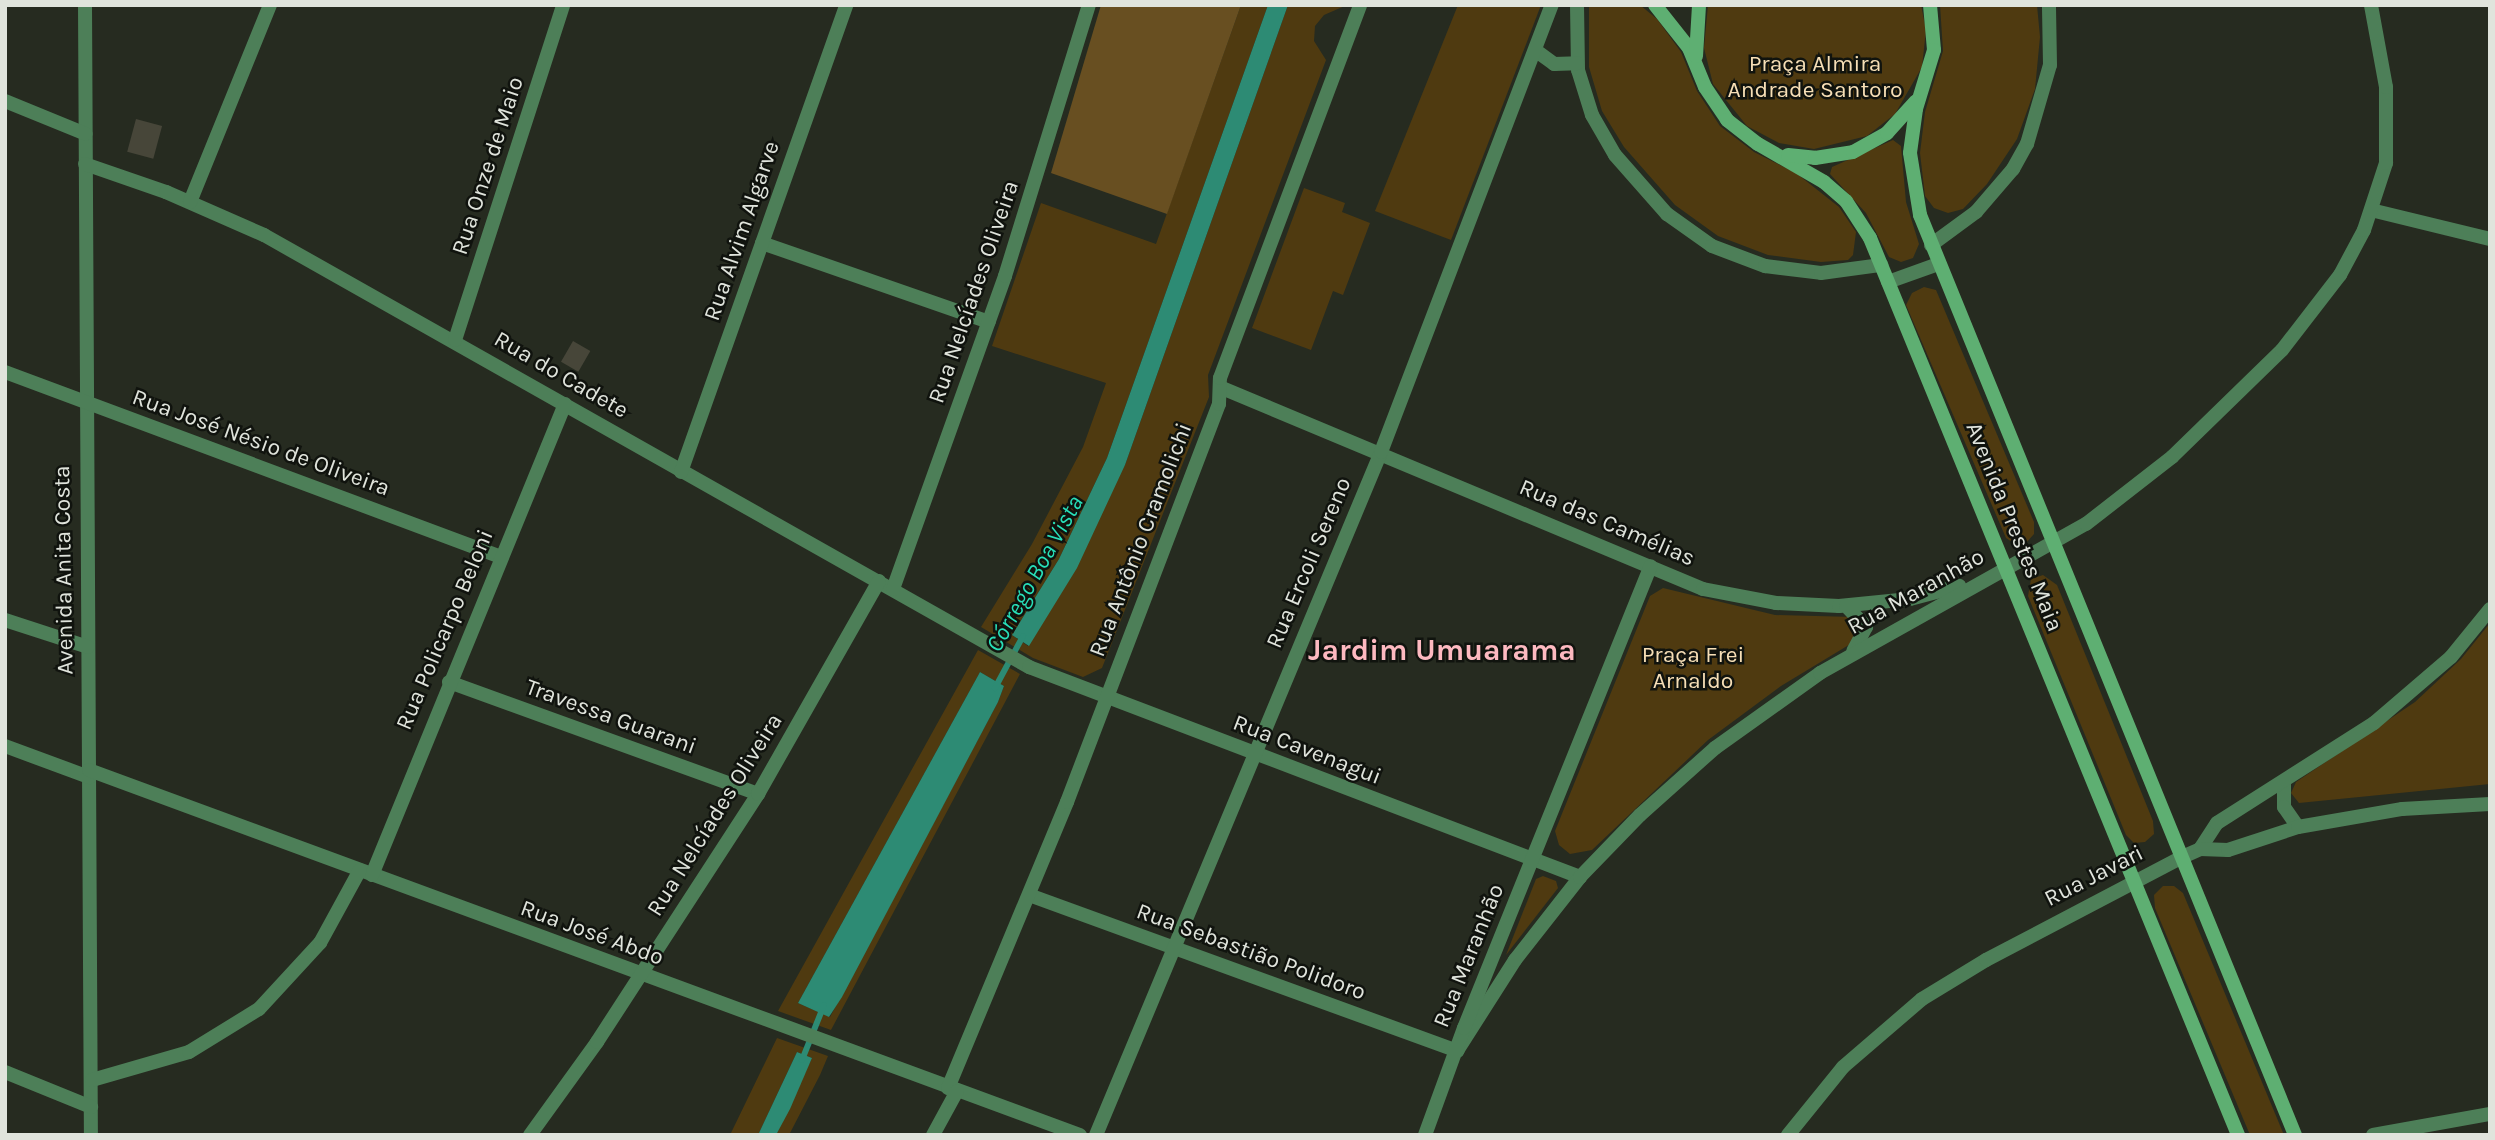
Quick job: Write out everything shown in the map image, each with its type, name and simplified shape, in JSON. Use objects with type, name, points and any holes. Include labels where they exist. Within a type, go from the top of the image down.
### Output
[{"type":"street","name":"Avenida Anita Costa","points":[[85,5],[85,401],[91,1135]]},
{"type":"street","points":[[190,202],[270,5]]},
{"type":"street","name":"Rua Onze de Maio","points":[[456,340],[563,5]]},
{"type":"street","name":"Rua Nelcíades Oliveira","points":[[893,589],[989,322],[1089,5]]},
{"type":"street","name":"Rua Antônio Cramolichi","points":[[933,1135],[1105,698],[1222,388],[1221,376],[1360,5]]},
{"type":"street","name":"Rua Ercoli Sereno","points":[[1096,1135],[1252,753],[1381,452],[1552,5]]},
{"type":"street","points":[[1577,5],[1577,63],[1583,93],[1603,136],[1647,194],[1689,231],[1737,257],[1783,270],[1821,273],[1881,265]]},
{"type":"street","name":"Avenida Prestes Maia","points":[[1655,5],[1677,29],[1727,120],[1846,201],[1881,265],[2238,1135]]},
{"type":"street","points":[[1698,69],[1694,29],[1699,5]]},
{"type":"street","name":"Avenida Prestes Maia","points":[[1930,5],[1934,50],[1922,91],[1910,153],[1915,199],[1938,264],[2052,546],[2295,1135]]},
{"type":"street","points":[[1931,244],[1976,212],[2027,144],[2050,65],[2049,5]]},
{"type":"street","name":"Rua Maranhão","points":[[1457,1051],[1515,960],[1580,877],[1640,815],[1714,748],[1850,655],[1990,575],[2052,546],[2144,481],[2282,350],[2327,296],[2371,210],[2386,163],[2388,138],[2384,77],[2371,5]]},
{"type":"street","name":"Rua Alvim Algarve","points":[[681,472],[845,6]]},
{"type":"street","points":[[1535,50],[1554,64],[1577,63]]},
{"type":"street","points":[[1777,152],[1815,158],[1853,152],[1902,120],[1922,91]]},
{"type":"street","points":[[5,101],[86,134]]},
{"type":"street","name":"Rua do Cadete","points":[[85,163],[190,202],[264,235],[456,340],[681,472],[1019,661]]},
{"type":"street","points":[[2371,210],[2490,239]]},
{"type":"street","points":[[762,243],[989,322]]},
{"type":"street","points":[[1888,282],[1938,264]]},
{"type":"street","name":"Rua José Nésio de Oliveira","points":[[5,372],[501,557]]},
{"type":"street","name":"Rua das Camélias","points":[[1222,388],[1381,452],[1703,589],[1745,598],[1846,606],[1910,599],[1990,575]]},
{"type":"street","name":"Rua Policarpo Beloni","points":[[92,1080],[189,1052],[259,1009],[320,943],[366,873],[565,404]]},
{"type":"street","name":"Rua Maranhão","points":[[1425,1135],[1532,859],[1651,566]]},
{"type":"street","name":"Rua Nelcíades Oliveira","points":[[530,1135],[758,794],[879,581]]},
{"type":"street","points":[[1846,606],[1866,627],[1864,638],[1850,655]]},
{"type":"street","points":[[2200,849],[2217,823],[2374,723],[2451,657],[2490,609]]},
{"type":"street","points":[[5,620],[88,647]]},
{"type":"street","name":"Rua Cavenagui","points":[[1019,661],[1105,698],[1580,877]]},
{"type":"street","name":"Travessa Guarani","points":[[449,682],[758,794]]},
{"type":"street","name":"Rua José Abdo","points":[[5,746],[366,873],[1080,1135]]},
{"type":"street","points":[[2284,782],[2284,807],[2298,827]]},
{"type":"street","name":"Rua Javari","points":[[1787,1135],[1843,1067],[1923,999],[2133,881],[2180,858],[2200,849],[2228,850],[2298,827],[2402,809],[2490,804]]},
{"type":"street","name":"Rua Sebastião Polidoro","points":[[1029,895],[1457,1051]]},
{"type":"street","points":[[5,1072],[92,1107]]},
{"type":"street","points":[[2373,1135],[2490,1114]]},
{"type":"green space","points":[[1241,5],[1268,5],[1107,458],[1059,559],[1012,635],[1028,646],[1125,465],[1288,5],[1347,5],[1324,15],[1315,26],[1314,41],[1326,60],[1208,375],[1209,397],[1102,668],[1083,677],[1033,658],[981,627],[1032,544],[1083,447],[1106,383],[992,346],[1041,203],[1156,244]]},
{"type":"green space","points":[[1458,5],[1541,5],[1451,240],[1375,211]]},
{"type":"green space","points":[[1589,5],[1640,5],[1657,19],[1681,52],[1697,91],[1720,126],[1754,152],[1796,173],[1839,207],[1856,232],[1853,255],[1848,260],[1821,262],[1768,255],[1718,236],[1675,205],[1624,147],[1602,111],[1589,67]]},
{"type":"green space","name":"Praça Almira Andrade Santoro","points":[[1708,5],[1921,5],[1926,30],[1922,67],[1895,114],[1867,136],[1814,149],[1779,143],[1747,126],[1713,84],[1704,48]]},
{"type":"green space","points":[[1940,5],[2037,5],[2040,37],[2035,89],[2017,139],[1987,184],[1963,209],[1948,213],[1934,208],[1925,196],[1920,153],[1925,112],[1943,51]]},
{"type":"green space","points":[[1893,140],[1901,146],[1906,202],[1919,244],[1913,258],[1901,262],[1889,257],[1866,213],[1830,174],[1832,167]]},
{"type":"green space","points":[[1304,188],[1345,203],[1342,212],[1370,223],[1343,295],[1333,291],[1311,350],[1252,328]]},
{"type":"green space","points":[[1924,287],[1936,290],[2034,522],[2034,534],[2026,543],[2015,544],[2006,538],[1906,305],[1912,293]]},
{"type":"green space","points":[[2043,575],[2057,585],[2153,821],[2154,834],[2145,842],[2134,843],[2126,835],[2028,596],[2031,579]]},
{"type":"green space","name":"Praça Frei Arnaldo","points":[[1663,588],[1775,615],[1854,617],[1857,640],[1781,686],[1708,740],[1592,850],[1570,854],[1559,845],[1555,831],[1650,596]]},
{"type":"green space","points":[[2490,623],[2490,784],[2299,803],[2291,793],[2296,782],[2415,702],[2461,659]]},
{"type":"green space","points":[[978,650],[1020,674],[831,1030],[778,1011]],"holes":[[[980,672],[1004,686],[998,702],[830,1017],[798,1003]]]},
{"type":"green space","points":[[1543,876],[1556,881],[1558,888],[1506,955],[1536,879]]},
{"type":"green space","points":[[2163,886],[2174,886],[2183,893],[2284,1135],[2250,1135],[2155,908],[2154,895]]},
{"type":"green space","points":[[777,1038],[828,1056],[820,1075],[789,1135],[776,1135],[812,1058],[797,1052],[758,1135],[730,1135]]},
{"type":"shaded area","points":[[1101,5],[1241,5],[1167,214],[1051,173]]},
{"type":"shaded area","points":[[1268,5],[1288,5],[1125,465],[1077,568],[1029,646],[1012,635],[1059,559],[1107,458]]},
{"type":"shaded area","points":[[980,672],[1004,686],[998,702],[842,997],[829,1017],[798,1003]]},
{"type":"shaded area","points":[[797,1052],[812,1058],[790,1109],[776,1135],[758,1135]]},
{"type":"building","points":[[136,119],[162,126],[153,159],[127,152]]},
{"type":"building","points":[[573,341],[590,351],[578,372],[561,362]]},
{"type":"waterway","name":"Córrego Boa Vista","points":[[995,688],[1023,636]]},
{"type":"waterway","name":"Córrego Boa Vista","points":[[802,1060],[824,1005]]},
{"type":"district","name":"Jardim Umuarama","points":[[1442,650]]}]
